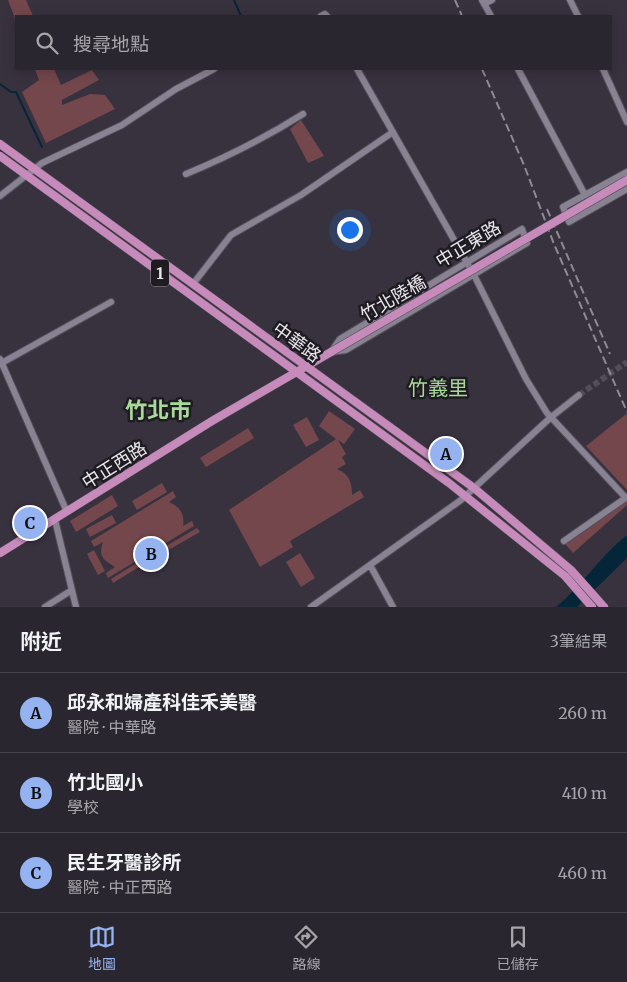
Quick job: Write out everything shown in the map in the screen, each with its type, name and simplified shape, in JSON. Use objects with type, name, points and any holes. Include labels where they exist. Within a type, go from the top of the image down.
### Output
[{"type":"main road","name":"中華路","points":[[0,144],[474,488],[571,570],[604,607]]},
{"type":"main road","name":"中華路","points":[[0,156],[466,496],[565,576],[592,607]]},
{"type":"main road","name":"竹北陸橋","points":[[331,352],[627,180]]},
{"type":"main road","name":"中正東路","points":[[304,366],[331,352]]},
{"type":"main road","name":"中正西路","points":[[0,553],[304,366]]},
{"type":"street","points":[[490,15],[483,2],[492,0]]},
{"type":"street","points":[[570,0],[578,15]]},
{"type":"street","points":[[0,196],[33,169],[122,124],[176,89],[212,70]]},
{"type":"street","points":[[357,70],[474,276],[526,379],[550,418],[626,498],[564,542]]},
{"type":"street","points":[[519,70],[585,195]]},
{"type":"street","points":[[603,70],[627,122]]},
{"type":"street","points":[[186,174],[225,158],[266,137],[302,114]]},
{"type":"street","points":[[193,284],[231,235],[301,195],[393,132]]},
{"type":"street","points":[[627,172],[563,207],[569,222],[627,189]]},
{"type":"street","name":"中正東路","points":[[522,229],[527,243],[346,350],[331,352],[340,338],[467,264],[522,229]]},
{"type":"street","points":[[67,512],[1,362],[111,302]]},
{"type":"street","points":[[311,607],[466,496],[550,418],[579,395]]},
{"type":"street","points":[[55,520],[76,607]]},
{"type":"street","points":[[370,565],[394,607]]},
{"type":"street","points":[[45,607],[72,590]]},
{"type":"shaded area","points":[[8,0],[26,0],[33,15],[15,15],[15,18]]},
{"type":"shaded area","points":[[35,70],[54,70],[61,85],[92,70],[99,80],[62,100],[62,105],[90,94],[105,95],[115,109],[46,143],[22,92],[39,80]]},
{"type":"shaded area","points":[[301,120],[324,156],[308,163],[290,129]]},
{"type":"shaded area","points":[[329,411],[355,429],[344,444],[338,440],[346,454],[342,457],[346,464],[337,469],[349,479],[352,495],[360,490],[364,497],[290,541],[293,547],[260,567],[229,510],[336,439],[319,426]]},
{"type":"shaded area","points":[[626,414],[627,416],[627,490],[586,446]]},
{"type":"shaded area","points":[[307,417],[319,440],[306,447],[293,425]]},
{"type":"shaded area","points":[[248,428],[254,438],[206,467],[200,458]]},
{"type":"shaded area","points":[[162,483],[167,492],[137,510],[132,501]]},
{"type":"shaded area","points":[[173,491],[176,497],[169,502],[181,511],[183,526],[192,521],[194,526],[108,578],[106,573],[115,567],[107,562],[101,554],[103,542],[94,547],[91,541]]},
{"type":"shaded area","points":[[112,495],[118,506],[76,532],[70,521]]},
{"type":"shaded area","points":[[627,501],[627,505],[573,553],[565,544]]},
{"type":"shaded area","points":[[112,515],[116,523],[90,537],[86,529]]},
{"type":"shaded area","points":[[197,528],[200,532],[163,553],[161,549]]},
{"type":"shaded area","points":[[94,550],[105,571],[98,575],[87,554]]},
{"type":"shaded area","points":[[300,553],[315,578],[301,587],[286,562]]},
{"type":"shaded area","points":[[150,555],[152,559],[113,583],[111,579]]},
{"type":"water","points":[[627,535],[627,558],[577,607],[556,607],[608,552]]},
{"type":"waterway","points":[[234,0],[241,15]]},
{"type":"waterway","points":[[0,84],[11,92],[16,92],[42,147]]},
{"type":"tunnel","points":[[579,395],[627,362]]},
{"type":"railway","points":[[455,0],[462,15]]},
{"type":"railway","points":[[482,70],[524,165],[554,244],[627,412]]},
{"type":"railway","points":[[547,209],[610,354]]},
{"type":"place","name":"邱永和婦產科佳禾美醫","points":[[446,454]]},
{"type":"place","name":"民生牙醫診所","points":[[30,523]]},
{"type":"place","name":"竹北國小","points":[[151,554]]},
{"type":"district","name":"竹義里","points":[[438,387]]},
{"type":"district","name":"竹北市","points":[[158,410]]}]
